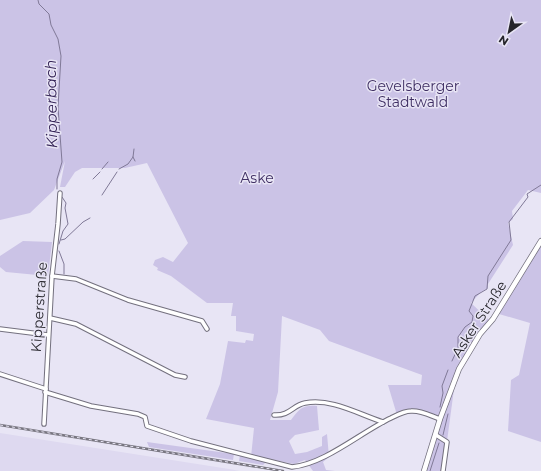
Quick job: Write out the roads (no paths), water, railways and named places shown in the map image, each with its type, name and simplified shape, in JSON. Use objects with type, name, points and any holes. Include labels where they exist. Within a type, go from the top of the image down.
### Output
[{"type":"street","name":"Kipperstraße","points":[[44,424],[52,276],[60,192]]},
{"type":"street","name":"Asker Straße","points":[[424,471],[440,420],[459,369],[480,334],[493,319],[541,241]]},
{"type":"street","points":[[52,276],[76,279],[128,300],[202,320],[207,330]]},
{"type":"street","points":[[50,318],[76,324],[175,375],[185,377]]},
{"type":"street","points":[[0,329],[48,335]]},
{"type":"street","points":[[0,374],[91,406],[145,416],[147,426],[191,441],[292,467],[305,464],[345,445],[383,422],[410,410],[440,420]]},
{"type":"street","points":[[274,415],[281,415],[291,412],[303,404],[314,402],[331,404],[383,422]]},
{"type":"street","points":[[436,435],[446,442],[443,471]]},
{"type":"waterway","name":"Kipperbach","points":[[38,0],[39,4],[49,14],[51,25],[58,39],[61,56],[58,107],[62,162],[57,179],[57,189]]},
{"type":"waterway","points":[[119,169],[128,164],[133,157],[134,149]]},
{"type":"waterway","points":[[133,157],[135,161]]},
{"type":"waterway","points":[[102,169],[108,162]]},
{"type":"waterway","points":[[93,179],[100,172]]},
{"type":"waterway","points":[[102,195],[117,172]]},
{"type":"waterway","points":[[452,361],[458,348],[458,337],[465,327],[472,322],[473,316],[469,311],[475,296],[487,289],[488,276],[511,240],[509,222],[528,197],[527,194],[541,185]]},
{"type":"waterway","name":"Kipperbach","points":[[59,244],[63,231],[68,224],[65,208],[66,203],[62,197]]},
{"type":"waterway","points":[[61,240],[65,239],[83,222],[90,218]]},
{"type":"waterway","name":"Kipperbach","points":[[59,251],[64,264],[64,274]]},
{"type":"waterway","points":[[440,407],[443,393],[442,386],[448,370]]},
{"type":"waterway","points":[[443,435],[448,414]]},
{"type":"waterway","points":[[430,471],[439,443]]},
{"type":"railway","points":[[0,425],[283,471]]},
{"type":"park label","name":"Gevelsberger Stadtwald","points":[[413,94]]},
{"type":"park label","name":"Aske","points":[[257,178]]}]
